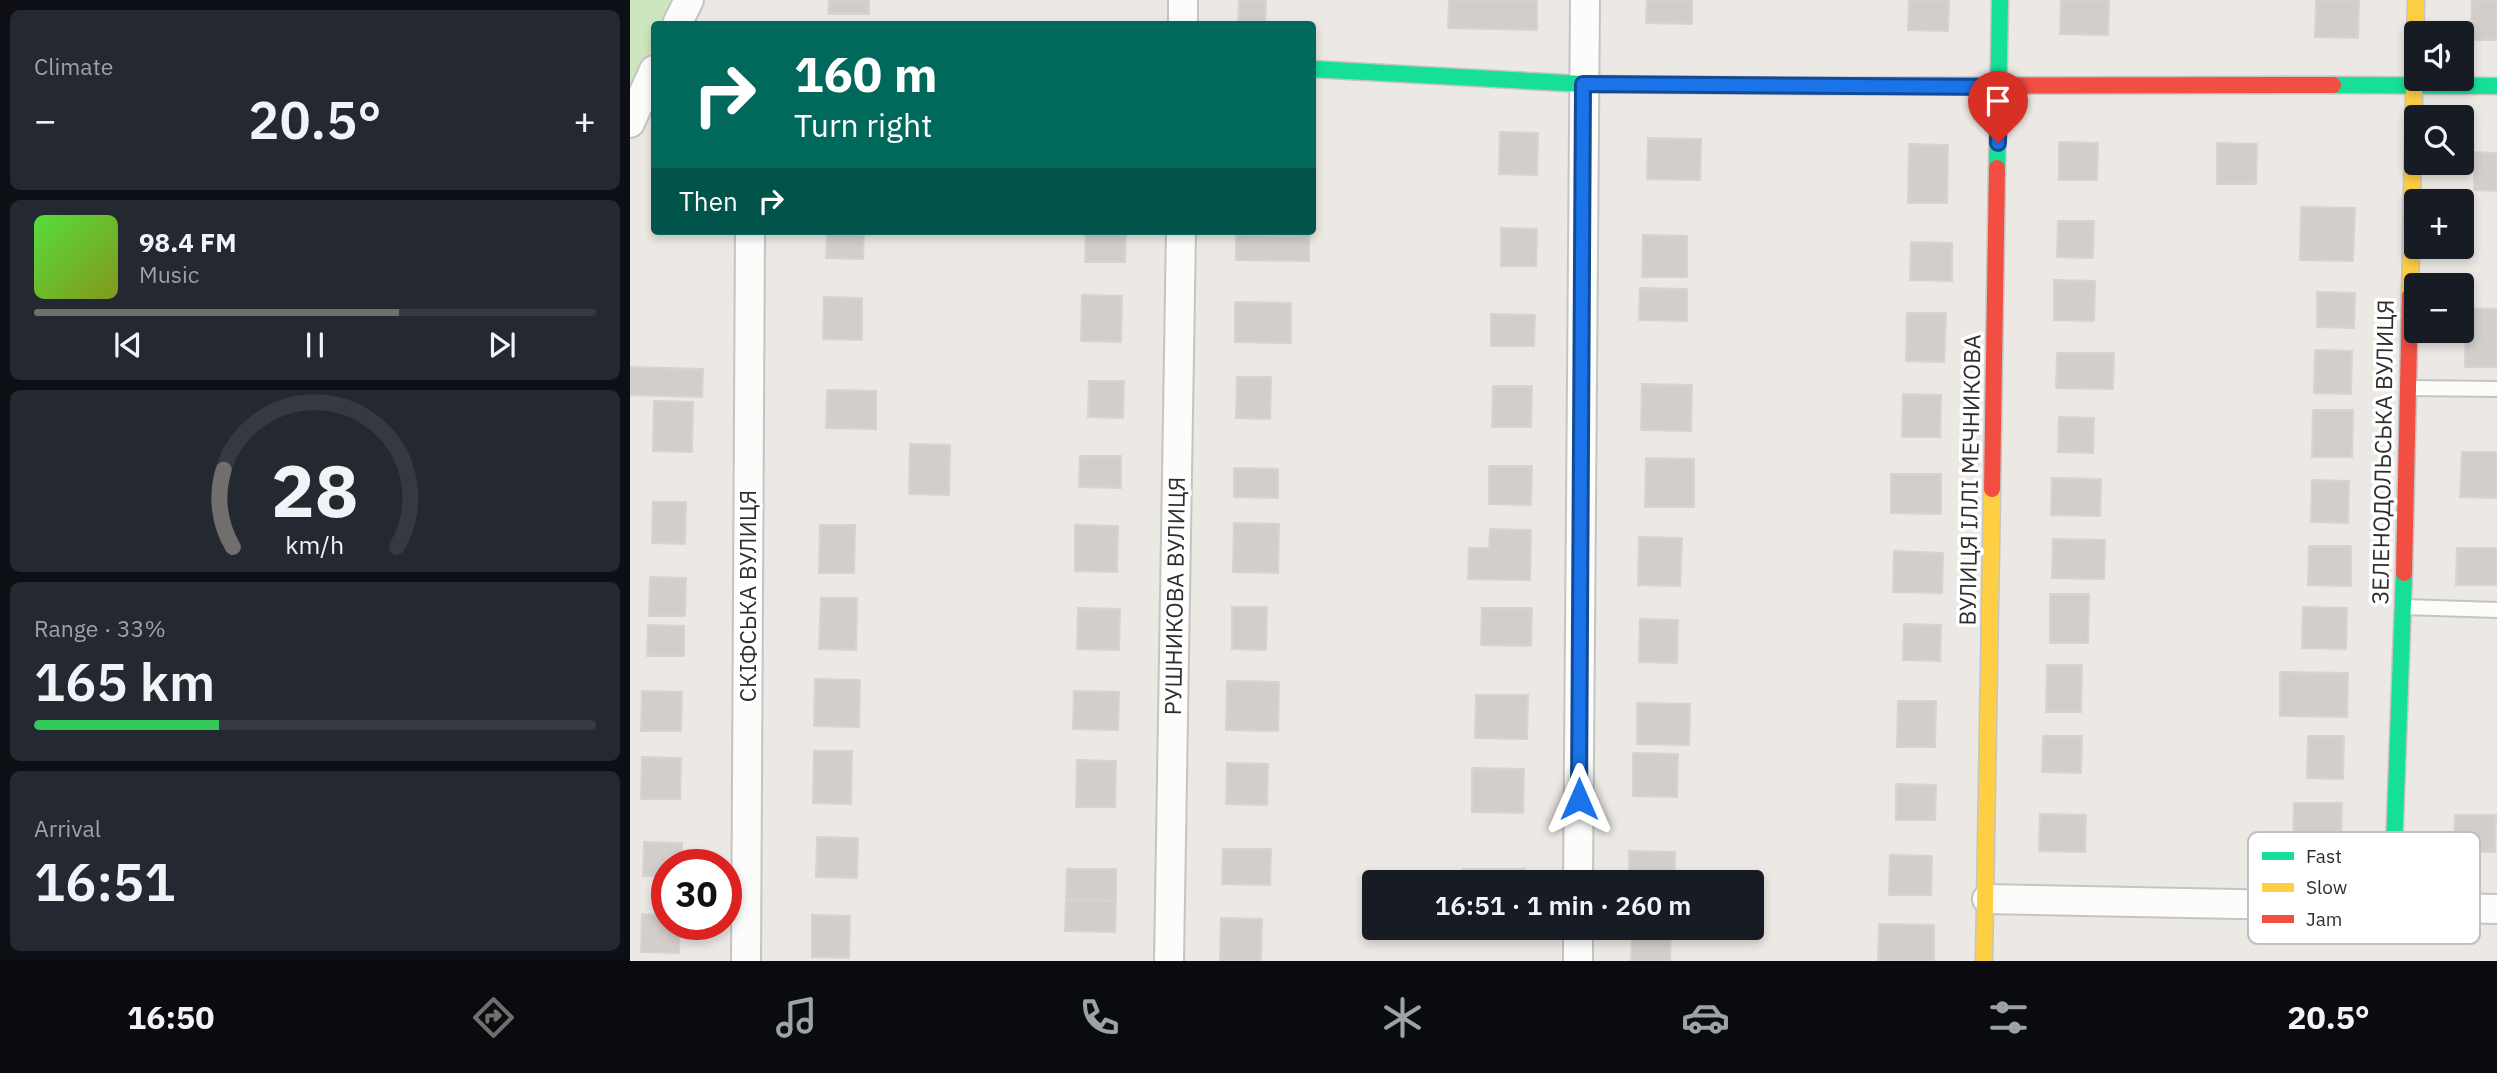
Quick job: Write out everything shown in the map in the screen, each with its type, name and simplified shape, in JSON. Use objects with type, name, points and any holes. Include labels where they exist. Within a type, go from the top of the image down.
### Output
[{"type":"street","points":[[678,21],[689,0]]},
{"type":"street","points":[[1182,21],[1183,0]]},
{"type":"street","points":[[1578,870],[1583,84],[1586,0]]},
{"type":"street","name":"ВУЛИЦЯ ІЛЛІ МЕЧНИКОВА","points":[[1984,961],[2000,0]]},
{"type":"street","name":"ЗЕЛЕНОДОЛЬСЬКА ВУЛИЦЯ","points":[[2416,0],[2416,21]]},
{"type":"street","points":[[1316,69],[1583,84],[1999,87],[2404,84]]},
{"type":"street","points":[[630,123],[651,77]]},
{"type":"street","points":[[2474,85],[2497,86]]},
{"type":"street","name":"ЗЕЛЕНОДОЛЬСЬКА ВУЛИЦЯ","points":[[2395,832],[2403,607],[2414,91]]},
{"type":"street","name":"СКІФСЬКА ВУЛИЦЯ","points":[[746,961],[750,235]]},
{"type":"street","name":"РУШНИКОВА ВУЛИЦЯ","points":[[1169,961],[1181,235]]},
{"type":"street","points":[[1987,899],[2248,903]]},
{"type":"street","points":[[1577,961],[1578,940]]},
{"type":"lane","points":[[2408,388],[2497,389]]},
{"type":"lane","points":[[2403,607],[2497,610]]},
{"type":"green space","points":[[630,0],[675,0],[664,21],[651,21],[651,51],[630,97]]},
{"type":"building","points":[[829,0],[869,0],[869,14],[828,14]]},
{"type":"building","points":[[1239,0],[1266,0],[1265,21],[1238,21]]},
{"type":"building","points":[[1449,0],[1537,0],[1537,30],[1448,28]]},
{"type":"building","points":[[1647,0],[1692,0],[1692,24],[1646,23]]},
{"type":"building","points":[[1909,0],[1949,0],[1948,31],[1908,30]]},
{"type":"building","points":[[2061,0],[2109,0],[2108,35],[2060,34]]},
{"type":"building","points":[[2316,0],[2359,0],[2358,38],[2315,37]]},
{"type":"building","points":[[2472,0],[2497,0],[2497,40],[2474,40],[2474,21],[2471,21]]},
{"type":"building","points":[[1500,132],[1538,133],[1537,175],[1499,174]]},
{"type":"building","points":[[1648,138],[1701,139],[1700,180],[1647,179]]},
{"type":"building","points":[[2059,142],[2098,143],[2097,180],[2059,180]]},
{"type":"building","points":[[2217,143],[2257,144],[2256,184],[2217,184]]},
{"type":"building","points":[[1909,144],[1948,145],[1947,203],[1908,203]]},
{"type":"building","points":[[2474,152],[2497,153],[2497,191],[2474,190]]},
{"type":"building","points":[[2301,207],[2355,208],[2353,261],[2300,260]]},
{"type":"building","points":[[2058,221],[2094,221],[2093,258],[2057,257]]},
{"type":"building","points":[[1501,228],[1537,229],[1536,266],[1501,266]]},
{"type":"building","points":[[827,235],[864,235],[863,259],[826,258]]},
{"type":"building","points":[[1086,235],[1126,235],[1125,262],[1085,262]]},
{"type":"building","points":[[1236,235],[1309,235],[1309,237]]},
{"type":"building","points":[[1236,235],[1309,237],[1309,261],[1236,260]]},
{"type":"building","points":[[1643,235],[1687,236],[1687,277],[1642,277]]},
{"type":"building","points":[[1911,242],[1952,243],[1952,281],[1910,280]]},
{"type":"building","points":[[2054,280],[2095,281],[2094,321],[2054,320]]},
{"type":"building","points":[[1640,288],[1687,289],[1687,321],[1639,320]]},
{"type":"building","points":[[2317,292],[2355,293],[2354,328],[2317,327]]},
{"type":"building","points":[[1082,295],[1122,296],[1121,342],[1081,341]]},
{"type":"building","points":[[824,297],[862,298],[862,340],[823,339]]},
{"type":"building","points":[[1235,302],[1291,303],[1291,343],[1235,342]]},
{"type":"building","points":[[2474,308],[2497,309],[2497,367],[2465,367],[2465,343],[2474,343]]},
{"type":"building","points":[[1907,313],[1946,313],[1944,362],[1906,361]]},
{"type":"building","points":[[1491,314],[1535,315],[1534,346],[1491,346]]},
{"type":"building","points":[[2315,350],[2352,351],[2351,394],[2314,393]]},
{"type":"building","points":[[2057,353],[2114,353],[2113,389],[2056,388]]},
{"type":"building","points":[[630,367],[703,369],[702,397],[630,395]]},
{"type":"building","points":[[1237,377],[1271,377],[1270,419],[1236,418]]},
{"type":"building","points":[[1089,381],[1124,381],[1123,418],[1088,417]]},
{"type":"building","points":[[1642,384],[1692,385],[1691,431],[1641,430]]},
{"type":"building","points":[[1493,386],[1532,386],[1531,427],[1492,427]]},
{"type":"building","points":[[827,390],[876,391],[876,429],[826,428]]},
{"type":"building","points":[[1903,394],[1941,395],[1940,437],[1902,437]]},
{"type":"building","points":[[654,401],[693,402],[692,452],[653,451]]},
{"type":"building","points":[[2313,410],[2353,410],[2352,457],[2312,457]]},
{"type":"building","points":[[2059,417],[2094,418],[2093,453],[2058,452]]},
{"type":"building","points":[[910,444],[950,445],[949,495],[909,494]]},
{"type":"building","points":[[2462,452],[2497,452],[2497,498],[2460,497]]},
{"type":"building","points":[[1080,456],[1121,456],[1121,488],[1079,487]]},
{"type":"building","points":[[1646,458],[1694,459],[1694,507],[1645,507]]},
{"type":"building","points":[[1489,466],[1532,466],[1531,505],[1489,504]]},
{"type":"building","points":[[1234,468],[1278,469],[1278,498],[1234,497]]},
{"type":"building","points":[[1891,474],[1941,474],[1941,514],[1891,513]]},
{"type":"building","points":[[2052,478],[2101,479],[2100,516],[2051,515]]},
{"type":"building","points":[[2312,480],[2349,481],[2348,523],[2311,522]]},
{"type":"building","points":[[653,502],[686,502],[685,544],[652,543]]},
{"type":"building","points":[[1234,523],[1279,524],[1278,573],[1233,572]]},
{"type":"building","points":[[820,525],[855,525],[854,573],[819,573]]},
{"type":"building","points":[[1075,525],[1118,526],[1117,572],[1075,571]]},
{"type":"building","points":[[1490,529],[1531,530],[1530,580],[1468,579],[1469,548],[1489,548]]},
{"type":"building","points":[[1639,537],[1682,538],[1680,586],[1638,585]]},
{"type":"building","points":[[2053,539],[2105,540],[2104,579],[2052,578]]},
{"type":"building","points":[[2309,546],[2351,546],[2351,586],[2308,585]]},
{"type":"building","points":[[2457,548],[2497,548],[2497,585],[2456,585]]},
{"type":"building","points":[[1894,551],[1943,553],[1942,593],[1893,592]]},
{"type":"building","points":[[650,577],[686,578],[685,616],[649,616]]},
{"type":"building","points":[[2050,594],[2089,594],[2088,643],[2050,643]]},
{"type":"building","points":[[821,598],[857,598],[856,650],[819,649]]},
{"type":"building","points":[[1232,607],[1267,607],[1266,650],[1232,649]]},
{"type":"building","points":[[2303,607],[2347,608],[2346,649],[2302,648]]},
{"type":"building","points":[[1078,608],[1120,609],[1119,650],[1077,649]]},
{"type":"building","points":[[1482,608],[1532,608],[1531,646],[1481,645]]},
{"type":"building","points":[[1640,619],[1678,620],[1677,663],[1639,662]]},
{"type":"building","points":[[1904,624],[1941,625],[1940,661],[1903,660]]},
{"type":"building","points":[[648,625],[684,626],[684,656],[647,656]]},
{"type":"building","points":[[2047,665],[2082,665],[2081,712],[2046,712]]},
{"type":"building","points":[[2280,672],[2348,673],[2347,717],[2280,716]]},
{"type":"building","points":[[815,679],[860,680],[859,727],[814,726]]},
{"type":"building","points":[[1227,681],[1279,682],[1278,731],[1226,730]]},
{"type":"building","points":[[642,691],[682,692],[681,731],[641,731]]},
{"type":"building","points":[[1074,691],[1119,692],[1118,730],[1073,729]]},
{"type":"building","points":[[1476,695],[1528,695],[1527,739],[1475,738]]},
{"type":"building","points":[[1898,701],[1936,701],[1935,747],[1897,747]]},
{"type":"building","points":[[1637,703],[1690,704],[1689,745],[1637,744]]},
{"type":"building","points":[[2043,736],[2082,736],[2081,773],[2042,772]]},
{"type":"building","points":[[2308,736],[2344,736],[2343,779],[2307,778]]},
{"type":"building","points":[[814,751],[852,751],[851,804],[813,803]]},
{"type":"building","points":[[1633,753],[1678,754],[1677,797],[1633,796]]},
{"type":"building","points":[[642,757],[681,758],[680,799],[641,799]]},
{"type":"building","points":[[1077,760],[1116,761],[1115,807],[1076,807]]},
{"type":"building","points":[[1227,763],[1268,764],[1267,805],[1226,804]]},
{"type":"building","points":[[1472,768],[1524,769],[1523,813],[1472,812]]},
{"type":"building","points":[[1896,784],[1936,785],[1935,820],[1896,820]]},
{"type":"building","points":[[2294,803],[2342,803],[2341,832],[2293,832]]},
{"type":"building","points":[[2040,814],[2086,815],[2085,852],[2039,851]]},
{"type":"building","points":[[2455,815],[2496,815],[2495,852],[2480,852],[2480,832],[2455,832]]},
{"type":"building","points":[[817,837],[858,838],[857,878],[816,877]]},
{"type":"building","points":[[644,842],[682,843],[682,849],[651,849],[651,876],[643,876]]},
{"type":"building","points":[[1223,849],[1271,849],[1270,885],[1222,884]]},
{"type":"building","points":[[1629,851],[1675,852],[1674,870],[1629,870]]},
{"type":"building","points":[[1890,855],[1932,856],[1931,895],[1889,895]]},
{"type":"building","points":[[1067,869],[1116,869],[1116,901],[1066,900]]},
{"type":"building","points":[[1463,869],[1525,869],[1525,870]]},
{"type":"building","points":[[1066,900],[1116,901],[1115,932],[1065,931]]},
{"type":"building","points":[[642,914],[651,914],[651,940],[679,940],[679,953],[641,952]]},
{"type":"building","points":[[812,915],[850,916],[849,958],[812,957]]},
{"type":"building","points":[[1221,918],[1262,919],[1261,961],[1220,961]]},
{"type":"building","points":[[1879,924],[1934,925],[1934,961],[1878,961]]},
{"type":"building","points":[[1632,940],[1671,940],[1670,961],[1631,961]]},
{"type":"traffic: fast","points":[[1997,168],[2000,0]]},
{"type":"traffic: fast","points":[[1316,69],[1583,84],[1817,86]]},
{"type":"traffic: fast","points":[[2333,85],[2497,86]]},
{"type":"traffic: fast","points":[[2395,832],[2404,573]]},
{"type":"traffic: slow","points":[[2410,273],[2416,0]]},
{"type":"traffic: slow","points":[[1984,961],[1992,489]]},
{"type":"traffic: jam","points":[[1817,86],[2333,85]]},
{"type":"traffic: jam","points":[[1992,489],[1997,168]]},
{"type":"traffic: jam","points":[[2404,573],[2409,343]]},
{"type":"route","points":[[1579,799],[1583,84],[1999,87],[1998,143]]}]
